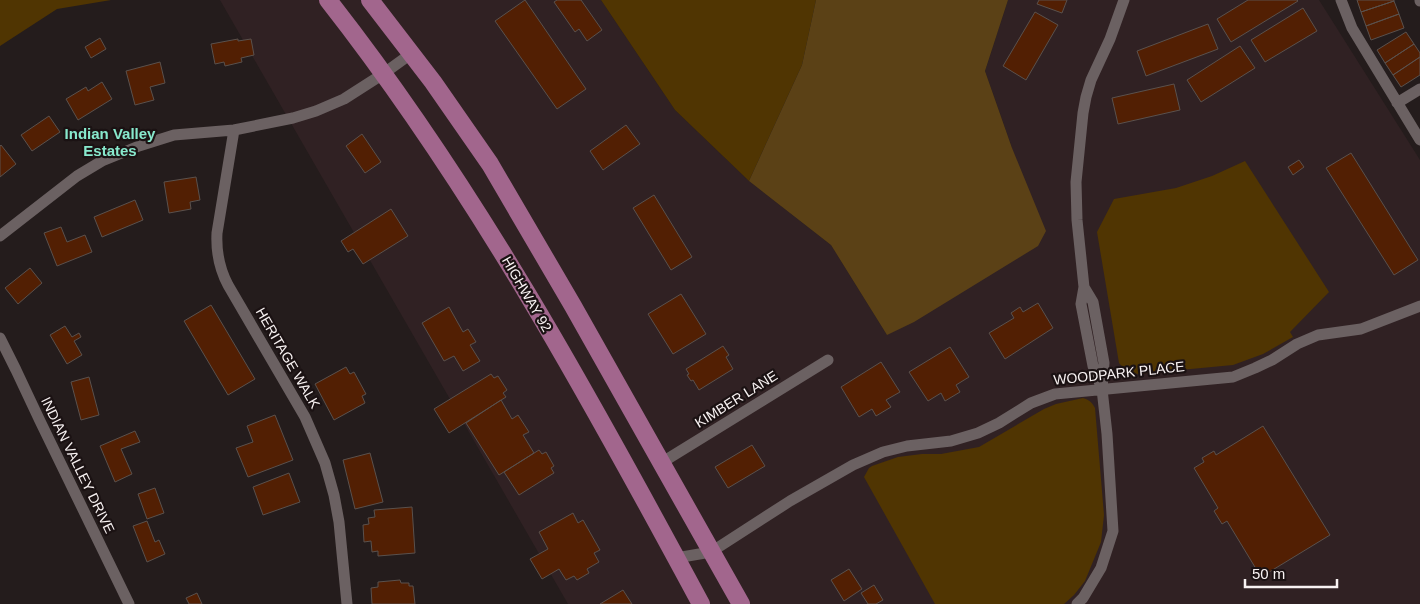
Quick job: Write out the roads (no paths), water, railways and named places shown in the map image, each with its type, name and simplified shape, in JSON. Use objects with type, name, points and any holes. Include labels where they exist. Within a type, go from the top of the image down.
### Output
[{"type":"main road","name":"HIGHWAY 92","points":[[328,0],[365,47],[459,184],[508,260],[701,604]]},
{"type":"main road","points":[[370,0],[412,53],[490,164],[578,314],[741,604]]},
{"type":"street","points":[[1077,604],[1083,598],[1101,568],[1113,531],[1107,434],[1102,389],[1104,363],[1093,302],[1084,287],[1077,220],[1076,182],[1083,113],[1091,80],[1110,39],[1124,0]]},
{"type":"street","points":[[1341,0],[1352,28],[1420,140]]},
{"type":"street","points":[[0,236],[76,176],[102,161],[139,146],[174,135],[234,130],[293,118],[316,111],[344,99],[412,53]]},
{"type":"street","points":[[1397,103],[1420,89]]},
{"type":"street","name":"HERITAGE WALK","points":[[234,130],[217,233],[216,244],[219,265],[228,285],[305,417],[325,463],[339,522],[347,604]]},
{"type":"street","name":"WOODPARK PLACE","points":[[676,558],[711,552],[790,502],[853,466],[883,452],[907,446],[951,441],[978,433],[999,423],[1031,402],[1055,394],[1233,377],[1272,360],[1298,344],[1318,335],[1361,329],[1420,306]]},
{"type":"street","name":"INDIAN VALLEY DRIVE","points":[[0,338],[129,604]]},
{"type":"street","name":"KIMBER LANE","points":[[661,463],[828,360]]},
{"type":"district","name":"Indian Valley Estates","points":[[110,142]]}]
